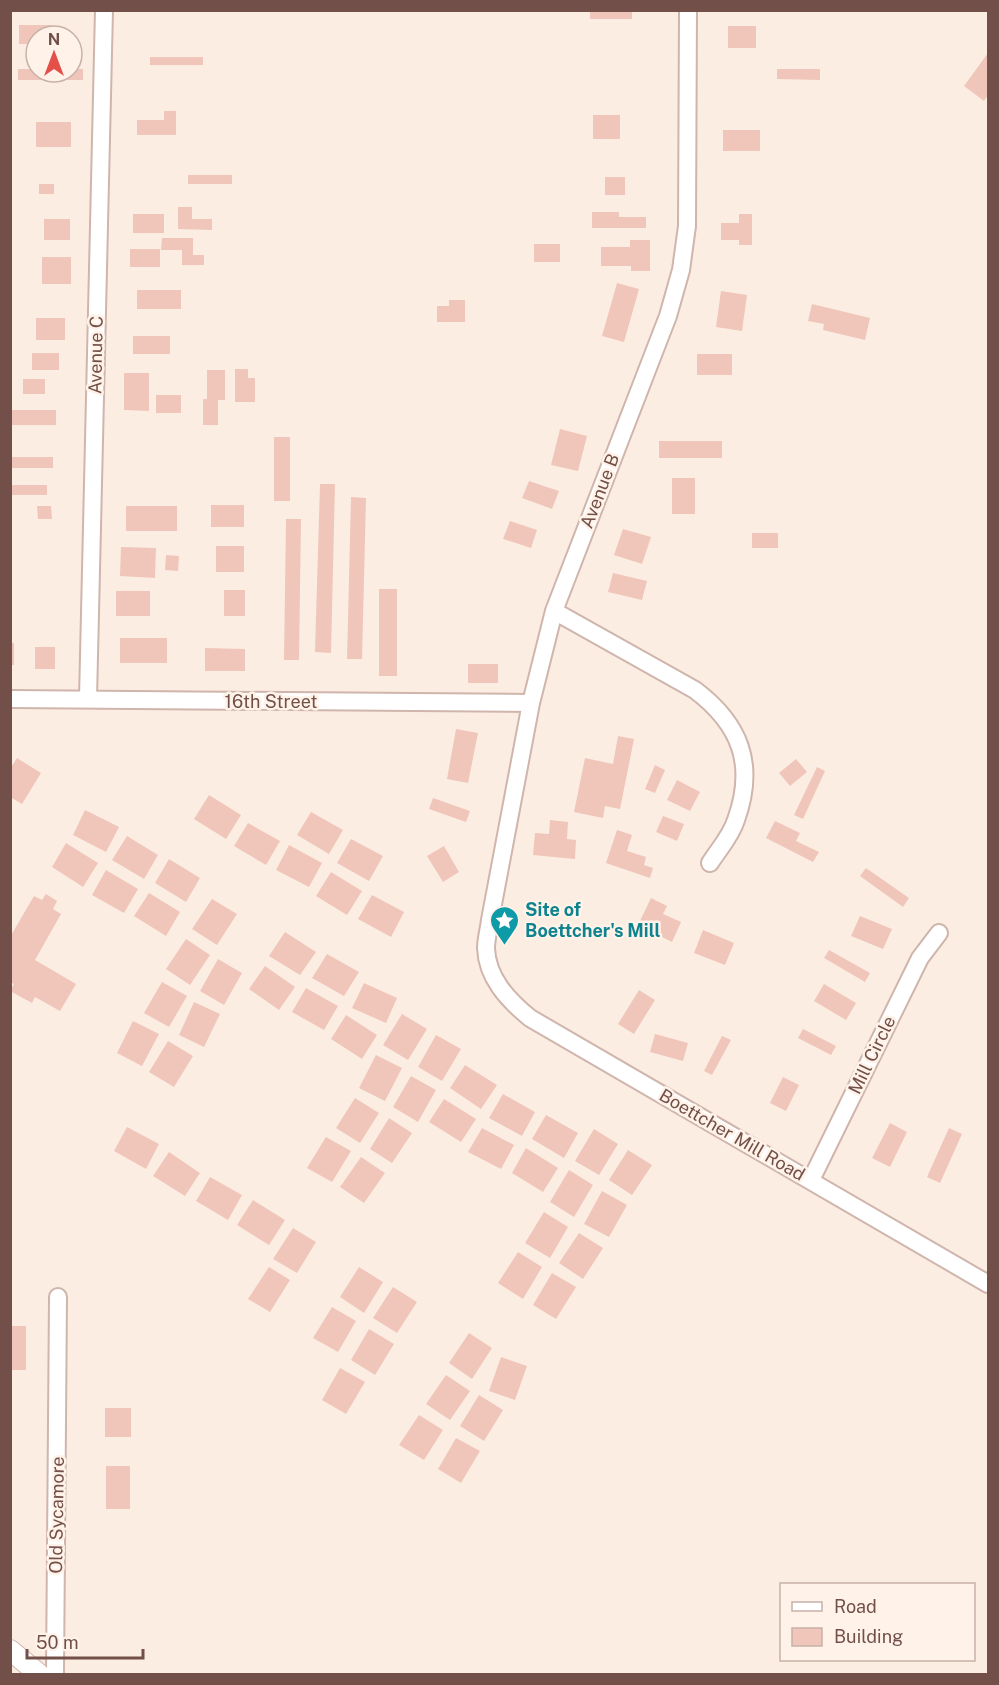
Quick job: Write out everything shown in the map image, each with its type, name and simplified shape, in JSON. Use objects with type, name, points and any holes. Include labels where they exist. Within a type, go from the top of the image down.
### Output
[{"type":"street","name":"Avenue C","points":[[88,699],[104,10]]},
{"type":"street","name":"Avenue B","points":[[490,971],[486,948],[490,920],[531,703],[554,611],[668,316],[681,270],[687,226],[688,10]]},
{"type":"street","points":[[554,611],[695,690],[715,705],[730,724],[740,744],[742,755],[743,796],[736,821],[710,863]]},
{"type":"street","name":"16th Street","points":[[10,699],[531,703]]},
{"type":"street","name":"Mill Circle","points":[[810,1180],[920,958],[939,933]]},
{"type":"street","name":"Boettcher Mill Road","points":[[490,971],[512,1003],[530,1018],[988,1284]]},
{"type":"street","name":"Old Sycamore","points":[[54,1674],[58,1297]]},
{"type":"street","points":[[10,1650],[39,1674]]},
{"type":"building","points":[[590,10],[632,10],[632,19],[590,19]]},
{"type":"building","points":[[19,25],[24,25],[24,44],[19,44]]},
{"type":"building","points":[[728,26],[756,26],[756,48],[728,48]]},
{"type":"building","points":[[988,53],[988,95],[984,101],[964,86]]},
{"type":"building","points":[[150,57],[203,57],[203,65],[150,65]]},
{"type":"building","points":[[18,69],[24,69],[24,80],[18,80]]},
{"type":"building","points":[[777,69],[820,69],[820,80],[777,79]]},
{"type":"building","points":[[164,111],[176,111],[176,135],[137,135],[137,120],[164,120]]},
{"type":"building","points":[[593,115],[620,115],[620,139],[593,139]]},
{"type":"building","points":[[36,122],[71,122],[71,147],[36,147]]},
{"type":"building","points":[[723,130],[760,130],[760,151],[723,151]]},
{"type":"building","points":[[188,175],[232,175],[232,184],[188,184]]},
{"type":"building","points":[[605,177],[625,177],[625,195],[605,195]]},
{"type":"building","points":[[39,184],[54,184],[54,194],[39,194]]},
{"type":"building","points":[[178,207],[192,207],[192,219],[212,219],[212,230],[178,229]]},
{"type":"building","points":[[592,212],[619,212],[619,217],[646,217],[646,228],[592,228]]},
{"type":"building","points":[[133,214],[164,214],[164,233],[133,233]]},
{"type":"building","points":[[739,214],[752,214],[752,245],[739,245],[739,240],[721,240],[721,223],[739,223]]},
{"type":"building","points":[[44,219],[70,219],[70,240],[44,240]]},
{"type":"building","points":[[162,238],[193,238],[193,255],[204,255],[204,265],[182,265],[182,250],[161,250]]},
{"type":"building","points":[[630,240],[650,240],[650,271],[631,271],[631,266],[601,266],[601,247],[630,247]]},
{"type":"building","points":[[534,244],[560,244],[560,262],[534,262]]},
{"type":"building","points":[[130,249],[160,249],[160,267],[130,267]]},
{"type":"building","points":[[42,257],[71,257],[71,284],[42,284]]},
{"type":"building","points":[[617,283],[639,289],[624,342],[602,336]]},
{"type":"building","points":[[137,290],[181,290],[181,309],[137,309]]},
{"type":"building","points":[[721,291],[747,295],[742,331],[716,327]]},
{"type":"building","points":[[449,300],[465,300],[465,322],[437,322],[437,306],[449,306]]},
{"type":"building","points":[[812,304],[870,318],[865,340],[823,330],[824,324],[808,321]]},
{"type":"building","points":[[36,318],[65,318],[65,340],[36,340]]},
{"type":"building","points":[[133,336],[170,336],[170,354],[133,354]]},
{"type":"building","points":[[32,353],[59,353],[59,370],[32,370]]},
{"type":"building","points":[[697,354],[732,354],[732,375],[697,375]]},
{"type":"building","points":[[235,369],[248,369],[248,378],[255,378],[255,402],[235,402]]},
{"type":"building","points":[[207,370],[225,370],[225,400],[218,400],[218,425],[203,425],[203,399],[207,399]]},
{"type":"building","points":[[124,373],[149,373],[149,411],[124,410]]},
{"type":"building","points":[[23,379],[45,379],[45,394],[23,394]]},
{"type":"building","points":[[156,395],[181,395],[181,413],[156,413]]},
{"type":"building","points":[[10,410],[56,410],[56,425],[10,425]]},
{"type":"building","points":[[560,429],[587,436],[578,471],[551,465]]},
{"type":"building","points":[[274,437],[290,437],[290,501],[274,501]]},
{"type":"building","points":[[659,441],[722,441],[722,458],[659,458]]},
{"type":"building","points":[[10,457],[53,457],[53,468],[10,468]]},
{"type":"building","points":[[672,478],[695,478],[695,514],[672,514]]},
{"type":"building","points":[[529,481],[559,491],[552,509],[522,498]]},
{"type":"building","points":[[320,484],[335,484],[331,653],[315,652]]},
{"type":"building","points":[[10,485],[47,485],[47,495],[10,495]]},
{"type":"building","points":[[351,497],[366,498],[362,659],[347,659]]},
{"type":"building","points":[[211,505],[244,505],[244,527],[211,527]]},
{"type":"building","points":[[37,506],[51,506],[52,519],[38,519]]},
{"type":"building","points":[[126,506],[177,506],[177,531],[126,531]]},
{"type":"building","points":[[286,519],[301,519],[299,660],[284,660]]},
{"type":"building","points":[[510,521],[537,530],[531,548],[503,539]]},
{"type":"building","points":[[623,529],[651,537],[642,564],[614,555]]},
{"type":"building","points":[[752,533],[778,533],[778,548],[752,548]]},
{"type":"building","points":[[216,546],[244,546],[244,572],[216,572]]},
{"type":"building","points":[[121,547],[156,548],[155,578],[120,576]]},
{"type":"building","points":[[166,555],[179,556],[178,571],[165,570]]},
{"type":"building","points":[[613,573],[647,581],[642,600],[608,592]]},
{"type":"building","points":[[379,589],[397,589],[397,676],[379,676]]},
{"type":"building","points":[[224,590],[245,590],[245,616],[224,616]]},
{"type":"building","points":[[116,591],[150,591],[150,616],[116,616]]},
{"type":"building","points":[[120,638],[167,638],[167,663],[120,663]]},
{"type":"building","points":[[10,643],[14,643],[14,665],[10,665]]},
{"type":"building","points":[[35,647],[55,647],[55,669],[35,669]]},
{"type":"building","points":[[205,648],[245,649],[245,671],[205,671]]},
{"type":"building","points":[[468,664],[498,664],[498,683],[468,683]]},
{"type":"building","points":[[456,729],[478,733],[468,783],[447,779]]},
{"type":"building","points":[[618,736],[634,739],[620,809],[605,806],[603,818],[574,812],[585,758],[613,764]]},
{"type":"building","points":[[17,758],[41,773],[22,804],[10,797],[10,769]]},
{"type":"building","points":[[796,759],[807,772],[790,786],[779,773]]},
{"type":"building","points":[[655,765],[665,770],[655,793],[645,789]]},
{"type":"building","points":[[817,767],[825,771],[803,819],[794,815]]},
{"type":"building","points":[[677,780],[700,792],[690,811],[667,800]]},
{"type":"building","points":[[209,795],[241,815],[226,839],[194,819]]},
{"type":"building","points":[[433,798],[470,811],[466,822],[429,809]]},
{"type":"building","points":[[85,810],[119,827],[106,852],[73,835]]},
{"type":"building","points":[[311,812],[343,830],[329,854],[297,835]]},
{"type":"building","points":[[663,816],[684,824],[677,841],[656,832]]},
{"type":"building","points":[[550,820],[568,822],[567,839],[576,840],[575,859],[533,855],[535,833],[549,834]]},
{"type":"building","points":[[775,821],[800,833],[796,841],[819,852],[813,862],[766,838]]},
{"type":"building","points":[[248,823],[280,841],[266,865],[234,846]]},
{"type":"building","points":[[617,830],[632,835],[627,851],[646,857],[644,865],[653,868],[650,878],[606,863]]},
{"type":"building","points":[[127,836],[158,855],[144,879],[112,860]]},
{"type":"building","points":[[351,839],[383,856],[369,881],[337,863]]},
{"type":"building","points":[[66,843],[98,863],[83,887],[52,867]]},
{"type":"building","points":[[289,845],[322,863],[309,887],[276,870]]},
{"type":"building","points":[[444,846],[459,872],[443,882],[427,856]]},
{"type":"building","points":[[169,859],[200,878],[186,902],[155,883]]},
{"type":"building","points":[[866,868],[909,898],[903,907],[860,876]]},
{"type":"building","points":[[106,870],[138,889],[124,913],[92,895]]},
{"type":"building","points":[[331,872],[362,891],[347,915],[316,896]]},
{"type":"building","points":[[149,893],[180,912],[166,936],[134,916]]},
{"type":"building","points":[[46,894],[57,901],[53,909],[61,914],[35,960],[76,984],[60,1011],[35,997],[32,1003],[10,991],[14,984],[10,982],[10,937],[34,896],[42,900]]},
{"type":"building","points":[[372,895],[404,912],[391,937],[358,919]]},
{"type":"building","points":[[651,898],[667,906],[663,914],[681,922],[672,942],[638,925]]},
{"type":"building","points":[[212,899],[237,914],[217,945],[192,929]]},
{"type":"building","points":[[860,916],[892,929],[883,949],[851,936]]},
{"type":"building","points":[[703,930],[734,943],[725,965],[694,953]]},
{"type":"building","points":[[285,932],[316,952],[300,975],[269,956]]},
{"type":"building","points":[[186,939],[210,955],[190,985],[166,969]]},
{"type":"building","points":[[829,950],[870,973],[865,982],[824,958]]},
{"type":"building","points":[[327,954],[359,972],[344,996],[312,978]]},
{"type":"building","points":[[218,959],[242,973],[224,1005],[200,991]]},
{"type":"building","points":[[265,966],[295,987],[279,1010],[249,989]]},
{"type":"building","points":[[162,982],[187,996],[169,1027],[144,1013]]},
{"type":"building","points":[[364,983],[397,998],[386,1023],[352,1008]]},
{"type":"building","points":[[824,984],[856,1003],[846,1020],[814,1001]]},
{"type":"building","points":[[306,988],[338,1006],[324,1030],[292,1012]]},
{"type":"building","points":[[639,990],[655,1000],[634,1034],[618,1024]]},
{"type":"building","points":[[194,1002],[220,1014],[204,1047],[179,1035]]},
{"type":"building","points":[[402,1014],[427,1029],[408,1060],[383,1045]]},
{"type":"building","points":[[346,1015],[377,1035],[362,1059],[331,1039]]},
{"type":"building","points":[[133,1021],[159,1034],[142,1066],[117,1053]]},
{"type":"building","points":[[803,1029],[836,1046],[831,1055],[798,1038]]},
{"type":"building","points":[[655,1034],[688,1043],[683,1061],[650,1052]]},
{"type":"building","points":[[436,1035],[461,1049],[442,1081],[418,1067]]},
{"type":"building","points":[[722,1036],[731,1040],[712,1075],[704,1071]]},
{"type":"building","points":[[168,1041],[193,1056],[174,1087],[149,1072]]},
{"type":"building","points":[[376,1055],[402,1068],[385,1101],[359,1088]]},
{"type":"building","points":[[465,1065],[497,1085],[481,1109],[450,1088]]},
{"type":"building","points":[[411,1076],[436,1090],[418,1122],[393,1107]]},
{"type":"building","points":[[783,1077],[799,1085],[786,1111],[770,1103]]},
{"type":"building","points":[[503,1094],[535,1112],[522,1136],[489,1118]]},
{"type":"building","points":[[355,1098],[379,1113],[360,1143],[336,1128]]},
{"type":"building","points":[[444,1099],[476,1119],[461,1142],[429,1122]]},
{"type":"building","points":[[546,1115],[578,1133],[564,1158],[532,1139]]},
{"type":"building","points":[[389,1118],[412,1133],[392,1163],[370,1149]]},
{"type":"building","points":[[890,1123],[907,1132],[890,1167],[872,1158]]},
{"type":"building","points":[[127,1127],[159,1144],[146,1169],[114,1151]]},
{"type":"building","points":[[482,1128],[514,1145],[501,1169],[468,1152]]},
{"type":"building","points":[[949,1128],[962,1134],[940,1183],[927,1177]]},
{"type":"building","points":[[594,1129],[618,1144],[599,1175],[575,1161]]},
{"type":"building","points":[[326,1137],[351,1151],[332,1182],[307,1168]]},
{"type":"building","points":[[526,1148],[558,1168],[543,1192],[512,1173]]},
{"type":"building","points":[[628,1150],[652,1165],[632,1195],[609,1180]]},
{"type":"building","points":[[169,1152],[200,1173],[185,1196],[153,1176]]},
{"type":"building","points":[[361,1157],[385,1173],[364,1203],[340,1187]]},
{"type":"building","points":[[569,1170],[593,1185],[574,1217],[550,1202]]},
{"type":"building","points":[[210,1177],[242,1195],[228,1220],[196,1201]]},
{"type":"building","points":[[602,1191],[627,1205],[609,1237],[584,1224]]},
{"type":"building","points":[[253,1200],[285,1220],[269,1245],[237,1225]]},
{"type":"building","points":[[544,1212],[568,1227],[550,1258],[525,1243]]},
{"type":"building","points":[[293,1228],[316,1242],[297,1273],[273,1259]]},
{"type":"building","points":[[579,1233],[603,1248],[583,1279],[559,1263]]},
{"type":"building","points":[[518,1252],[542,1267],[523,1299],[498,1283]]},
{"type":"building","points":[[269,1267],[290,1280],[270,1312],[248,1299]]},
{"type":"building","points":[[359,1267],[383,1282],[364,1313],[340,1297]]},
{"type":"building","points":[[552,1273],[576,1287],[556,1319],[533,1305]]},
{"type":"building","points":[[393,1287],[417,1302],[397,1333],[373,1318]]},
{"type":"building","points":[[332,1307],[356,1321],[338,1352],[313,1338]]},
{"type":"building","points":[[10,1326],[26,1326],[26,1370],[10,1370]]},
{"type":"building","points":[[369,1329],[394,1344],[375,1375],[351,1360]]},
{"type":"building","points":[[469,1333],[492,1348],[472,1379],[449,1363]]},
{"type":"building","points":[[501,1357],[527,1366],[515,1400],[489,1391]]},
{"type":"building","points":[[340,1368],[365,1382],[346,1414],[322,1400]]},
{"type":"building","points":[[446,1375],[470,1391],[450,1420],[426,1404]]},
{"type":"building","points":[[479,1395],[503,1410],[484,1441],[460,1426]]},
{"type":"building","points":[[105,1408],[131,1408],[131,1437],[105,1437]]},
{"type":"building","points":[[419,1415],[443,1430],[424,1460],[399,1445]]},
{"type":"building","points":[[456,1438],[480,1451],[461,1483],[438,1469]]},
{"type":"building","points":[[106,1466],[130,1466],[130,1509],[106,1509]]},
{"type":"place","name":"Site of Boettcher's Mill","points":[[504,946]]}]
